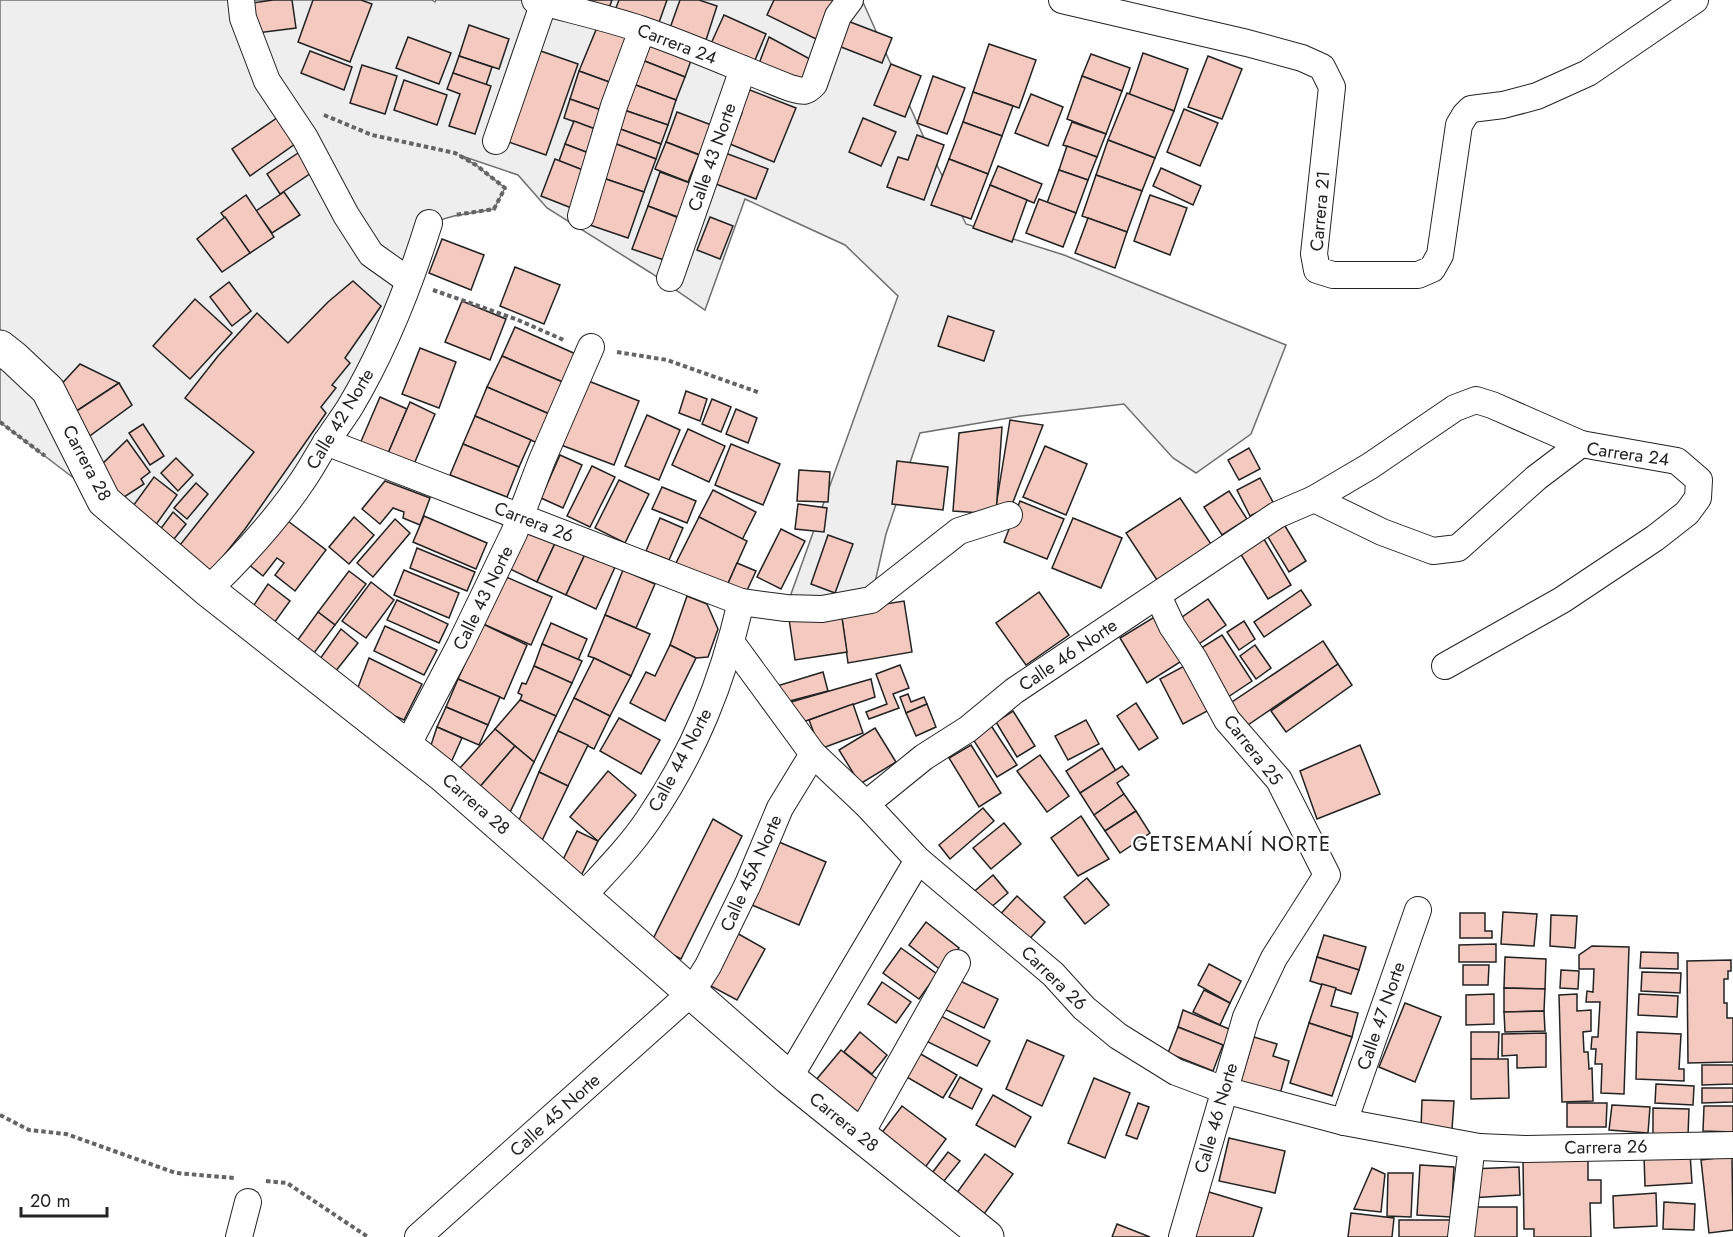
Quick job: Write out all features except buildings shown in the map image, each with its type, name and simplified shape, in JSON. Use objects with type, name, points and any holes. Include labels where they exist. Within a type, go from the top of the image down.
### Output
[{"type":"street","points":[[241,0],[243,18],[267,81],[305,138],[346,215],[370,254],[410,281]]},
{"type":"street","name":"Carrera 24","points":[[540,1],[642,30],[803,92],[809,90],[814,84],[838,16],[850,0]]},
{"type":"street","name":"Carrera 21","points":[[1062,0],[1247,43],[1302,58],[1322,67],[1332,87],[1314,254],[1317,270],[1333,275],[1419,275],[1432,269],[1440,255],[1459,125],[1465,114],[1471,109],[1503,105],[1537,96],[1588,73],[1695,0]]},
{"type":"street","points":[[496,141],[540,1]]},
{"type":"street","points":[[581,216],[614,106],[642,30]]},
{"type":"street","name":"Calle 43 Norte","points":[[670,278],[742,69]]},
{"type":"street","name":"Calle 42 Norte","points":[[208,590],[277,514],[303,480],[350,407],[375,361],[410,281],[429,223]]},
{"type":"street","name":"Carrera 28","points":[[0,347],[48,390],[104,501],[208,590],[407,746],[789,1078],[987,1237]]},
{"type":"street","name":"Calle 43 Norte","points":[[407,746],[460,645],[514,533],[591,347]]},
{"type":"street","points":[[1314,499],[1370,466],[1455,408],[1476,400],[1581,444]]},
{"type":"street","name":"Carrera 26","points":[[326,442],[741,602]]},
{"type":"street","name":"Carrera 24","points":[[1314,499],[1382,532],[1433,551],[1458,548],[1536,478],[1581,444],[1677,460],[1699,480],[1698,498],[1687,513],[1655,538],[1562,600],[1445,666]]},
{"type":"street","name":"Calle 46 Norte","points":[[866,804],[924,757],[968,729],[1014,691],[1277,515],[1314,499]]},
{"type":"street","points":[[741,602],[786,609],[822,609],[871,600],[959,531],[1009,514]]},
{"type":"street","name":"Carrera 25","points":[[1158,596],[1172,626],[1194,659],[1227,720],[1279,780],[1327,875]]},
{"type":"street","name":"Calle 44 Norte","points":[[582,897],[647,822],[674,780],[701,727],[716,690],[741,602]]},
{"type":"street","name":"Carrera 26","points":[[731,642],[813,754],[866,804],[918,860],[1053,974],[1084,1008],[1118,1036],[1176,1072],[1224,1090],[1474,1155],[1526,1149],[1733,1145]]},
{"type":"street","name":"Calle 45A Norte","points":[[691,993],[708,966],[748,884],[780,808],[813,754]]},
{"type":"street","points":[[789,1078],[918,860]]},
{"type":"street","name":"Calle 46 Norte","points":[[1182,1237],[1246,1017],[1274,958],[1327,875]]},
{"type":"street","name":"Calle 47 Norte","points":[[1344,1122],[1418,910]]},
{"type":"street","points":[[860,1135],[957,963]]},
{"type":"street","name":"Calle 45 Norte","points":[[418,1237],[691,993]]},
{"type":"street","points":[[1461,1237],[1474,1155]]},
{"type":"street","points":[[239,1237],[245,1191]]},
{"type":"path","points":[[322,114],[372,135],[455,153],[476,165],[505,188],[494,209],[429,223]]},
{"type":"path","points":[[0,1115],[29,1130],[66,1134],[176,1173],[245,1191]]},
{"type":"path","points":[[264,1181],[286,1183],[368,1237]]},
{"type":"shaded area","points":[[0,0],[432,0],[435,2],[436,0],[862,0],[929,149],[966,224],[1064,255],[1286,345],[1251,434],[1196,473],[1173,458],[1124,404],[1021,416],[920,433],[886,534],[871,600],[786,608],[898,296],[845,245],[745,199],[705,310],[547,208],[518,175],[459,155],[505,188],[494,209],[429,223],[375,361],[218,580],[104,501],[0,422]]},
{"type":"district","name":"GETSEMANÍ NORTE","points":[[1232,844]]}]
